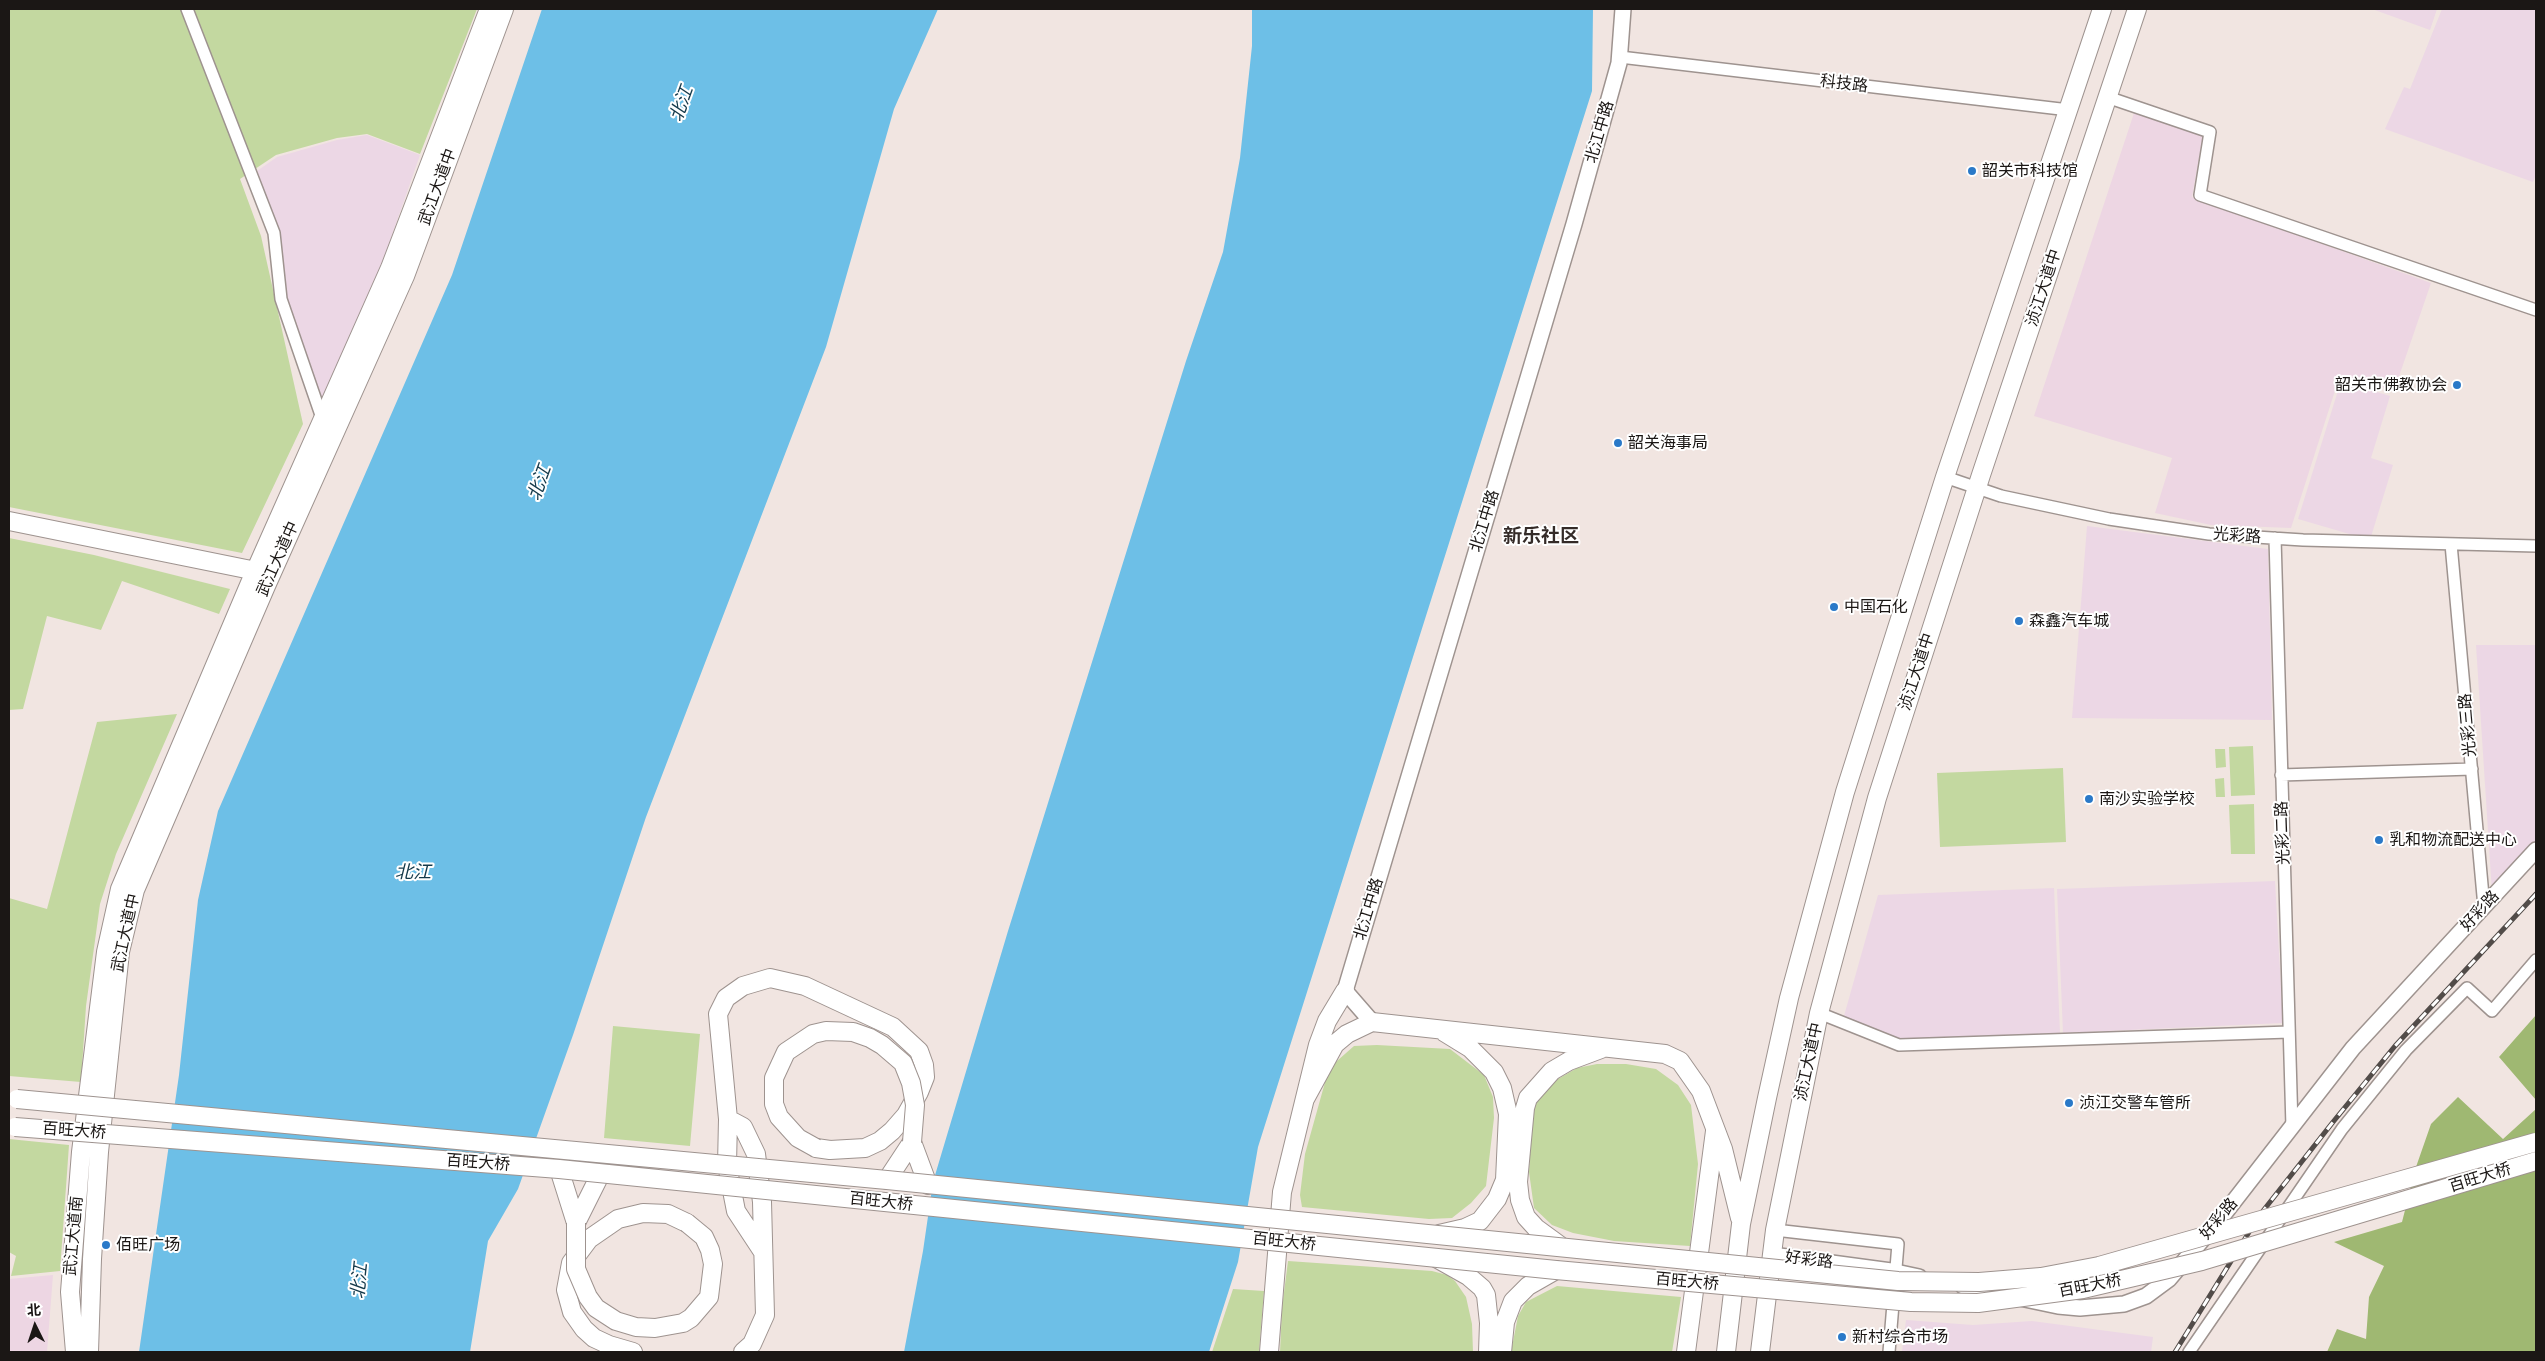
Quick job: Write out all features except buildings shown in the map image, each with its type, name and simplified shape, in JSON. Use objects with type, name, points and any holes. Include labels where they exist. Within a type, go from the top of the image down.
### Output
[{"type":"main road","name":"武江大道中","points":[[261,579],[323,420],[390,268],[489,9]]},
{"type":"main road","name":"武江大道中","points":[[94,1121],[106,952],[120,889],[261,579],[405,276],[504,9]]},
{"type":"main road","name":"浈江大道中","points":[[1726,1352],[1741,1224],[1791,989],[1845,792],[1945,477],[2102,9]]},
{"type":"main road","name":"浈江大道中","points":[[1760,1352],[1775,1230],[1819,1012],[1877,798],[1977,486],[2137,9]]},
{"type":"main road","points":[[9,521],[261,579]]},
{"type":"main road","points":[[9,530],[261,579]]},
{"type":"main road","points":[[763,1252],[736,1211],[727,1164],[728,1119],[718,1028],[718,1014],[721,1005],[734,991],[753,982],[770,978],[805,986],[893,1027],[919,1051],[924,1065],[925,1077],[906,1115],[880,1141],[852,1150],[816,1148],[798,1138],[779,1117],[774,1104],[774,1078],[786,1052],[813,1034],[826,1031],[853,1032],[882,1044],[902,1063],[912,1083],[915,1105],[912,1142],[928,1185]]},
{"type":"main road","points":[[1269,1352],[1282,1192],[1318,1044],[1327,1021],[1345,991]]},
{"type":"main road","points":[[1305,1100],[1335,1044],[1348,1034],[1372,1022],[1674,1057],[1687,1070],[1701,1091],[1723,1149],[1741,1224]]},
{"type":"main road","points":[[1437,1235],[1465,1228],[1480,1221],[1494,1206],[1505,1180],[1508,1114],[1505,1098],[1494,1072],[1470,1048],[1440,1030]]},
{"type":"main road","points":[[1562,1248],[1546,1237],[1526,1217],[1520,1200],[1518,1182],[1525,1108],[1528,1098],[1552,1071],[1569,1061],[1603,1048]]},
{"type":"main road","name":"百旺大桥","points":[[13,1099],[887,1180],[1898,1281],[1979,1282],[2042,1276],[2099,1266],[2536,1142]]},
{"type":"main road","points":[[728,1119],[743,1127],[756,1154],[762,1202],[765,1315],[752,1344],[743,1352]]},
{"type":"main road","name":"武江大道南","points":[[75,1352],[70,1292],[94,1121]]},
{"type":"main road","name":"武江大道南","points":[[89,1352],[94,1121]]},
{"type":"main road","name":"百旺大桥","points":[[12,1126],[559,1169],[1556,1270],[1911,1302],[1978,1303],[2083,1289],[2202,1260],[2536,1161]]},
{"type":"main road","points":[[1686,1352],[1715,1128]]},
{"type":"main road","points":[[887,1180],[912,1142]]},
{"type":"main road","points":[[559,1169],[576,1223],[576,1269],[588,1297],[596,1308],[616,1321],[636,1327],[655,1328],[683,1323],[691,1318],[709,1297],[713,1264],[710,1250],[704,1237],[687,1223],[668,1214],[643,1213],[618,1219],[590,1239],[571,1263],[566,1290],[572,1312],[584,1329],[594,1338],[609,1345],[633,1352]]},
{"type":"main road","points":[[576,1223],[601,1173]]},
{"type":"main road","points":[[1436,1258],[1468,1276],[1482,1288],[1486,1296],[1489,1323],[1488,1352]]},
{"type":"main road","points":[[1502,1352],[1505,1322],[1513,1301],[1528,1286],[1556,1270]]},
{"type":"main road","points":[[64,1352],[70,1292]]},
{"type":"street","points":[[188,9],[274,233],[281,299],[323,420]]},
{"type":"street","name":"北江中路","points":[[1345,991],[1574,224],[1620,57],[1623,9]]},
{"type":"street","name":"科技路","points":[[1620,57],[2069,110]]},
{"type":"street","points":[[2107,97],[2210,132],[2200,194],[2536,310]]},
{"type":"street","name":"光彩路","points":[[1945,477],[1977,486],[2001,496],[2109,519],[2209,534],[2275,538],[2536,546]]},
{"type":"street","name":"光彩二路","points":[[2275,538],[2292,1127]]},
{"type":"street","name":"光彩三路","points":[[2452,544],[2484,906]]},
{"type":"street","points":[[2281,775],[2472,769]]},
{"type":"street","name":"好彩路","points":[[1772,1255],[1896,1272],[2058,1306],[2080,1308],[2124,1304],[2146,1296],[2169,1279],[2224,1214],[2353,1048],[2536,850]]},
{"type":"street","points":[[2188,1352],[2342,1129],[2406,1050],[2467,988],[2492,1011],[2536,960]]},
{"type":"street","points":[[1345,991],[1372,1022]]},
{"type":"street","points":[[1819,1012],[1899,1045],[2289,1032]]},
{"type":"street","points":[[1775,1230],[1898,1244],[1889,1352]]},
{"type":"shaded area","points":[[2372,9],[2437,9],[2430,30]]},
{"type":"shaded area","points":[[2442,9],[2536,9],[2536,175],[2533,182],[2385,129],[2404,87],[2410,89]]},
{"type":"shaded area","points":[[2134,113],[2203,135],[2192,197],[2431,283],[2394,391],[2340,375],[2291,528],[2211,525],[2155,513],[2172,458],[2034,416]]},
{"type":"shaded area","points":[[367,135],[420,155],[383,261],[321,406],[284,298],[277,233],[257,171],[277,157],[337,140]]},
{"type":"shaded area","points":[[2341,381],[2390,396],[2371,458],[2393,465],[2370,540],[2298,519]]},
{"type":"shaded area","points":[[2087,526],[2268,549],[2272,720],[2072,718]]},
{"type":"shaded area","points":[[2476,645],[2536,645],[2536,845],[2492,893]]},
{"type":"shaded area","points":[[2275,881],[2283,1023],[2063,1033],[2057,889]]},
{"type":"shaded area","points":[[2054,888],[2060,1033],[1900,1040],[1844,1016],[1878,895]]},
{"type":"shaded area","points":[[53,1275],[47,1352],[9,1352],[9,1279]]},
{"type":"shaded area","points":[[1906,1320],[1973,1325],[2032,1321],[2153,1337],[2151,1352],[1902,1352]]},
{"type":"green space","points":[[9,9],[477,9],[420,154],[367,134],[337,138],[276,155],[240,179],[261,236],[303,424],[242,553],[9,507]]},
{"type":"green space","points":[[9,538],[94,555],[230,589],[219,614],[122,581],[101,630],[47,616],[23,709],[9,710]]},
{"type":"green space","points":[[177,714],[116,854],[100,904],[86,1006],[81,1082],[9,1076],[9,898],[47,909],[97,722]]},
{"type":"green space","points":[[2253,746],[2255,795],[2231,796],[2229,747]]},
{"type":"green space","points":[[2215,749],[2225,749],[2226,767],[2216,768]]},
{"type":"green space","points":[[2063,768],[2066,842],[1940,847],[1937,773]]},
{"type":"green space","points":[[2224,778],[2225,797],[2216,797],[2215,779]]},
{"type":"green space","points":[[2254,804],[2255,854],[2231,854],[2229,805]]},
{"type":"green space","points":[[2536,1015],[2536,1100],[2499,1057]]},
{"type":"green space","points":[[613,1026],[700,1034],[690,1146],[604,1138]]},
{"type":"green space","points":[[1377,1045],[1450,1049],[1484,1075],[1493,1097],[1494,1118],[1486,1186],[1471,1203],[1452,1218],[1429,1219],[1302,1207],[1300,1195],[1305,1154],[1329,1068],[1354,1046]]},
{"type":"green space","points":[[1597,1064],[1626,1064],[1656,1069],[1678,1085],[1691,1105],[1698,1164],[1690,1246],[1614,1241],[1573,1233],[1552,1225],[1534,1208],[1529,1172],[1533,1104],[1558,1079],[1577,1068]]},
{"type":"green space","points":[[2458,1097],[2503,1139],[2536,1109],[2536,1352],[2327,1352],[2337,1329],[2366,1339],[2369,1297],[2384,1266],[2334,1242],[2402,1222],[2416,1167],[2431,1124]]},
{"type":"green space","points":[[9,1139],[69,1145],[60,1271],[11,1276],[16,1256],[9,1252]]},
{"type":"green space","points":[[1288,1261],[1432,1271],[1447,1275],[1455,1281],[1466,1297],[1472,1324],[1473,1352],[1280,1352],[1282,1308]]},
{"type":"green space","points":[[1557,1286],[1681,1297],[1672,1352],[1511,1352],[1518,1316],[1526,1302]]},
{"type":"green space","points":[[1233,1289],[1264,1291],[1259,1352],[1212,1352]]},
{"type":"water","name":"北江","points":[[542,9],[938,9],[894,109],[826,347],[646,817],[573,1035],[518,1189],[488,1241],[470,1352],[139,1352],[179,1075],[198,900],[218,811],[452,275]]},
{"type":"water","points":[[1252,9],[1593,9],[1592,91],[1258,1147],[1238,1262],[1209,1352],[904,1352],[923,1251],[933,1182],[1008,931],[1186,361],[1223,252],[1240,158],[1252,46]]},
{"type":"railway","points":[[2175,1352],[2259,1216],[2333,1122],[2395,1046],[2536,894]]},
{"type":"place","name":"韶关市科技馆","points":[[1972,171]]},
{"type":"place","name":"韶关市佛教协会","points":[[2457,385]]},
{"type":"place","name":"韶关海事局","points":[[1618,443]]},
{"type":"place","name":"中国石化","points":[[1834,607]]},
{"type":"place","name":"森鑫汽车城","points":[[2019,621]]},
{"type":"place","name":"南沙实验学校","points":[[2089,799]]},
{"type":"place","name":"乳和物流配送中心","points":[[2379,840]]},
{"type":"place","name":"浈江交警车管所","points":[[2069,1103]]},
{"type":"place","name":"佰旺广场","points":[[106,1245]]},
{"type":"place","name":"新村综合市场","points":[[1842,1337]]},
{"type":"district","name":"新乐社区","points":[[1541,537]]}]
